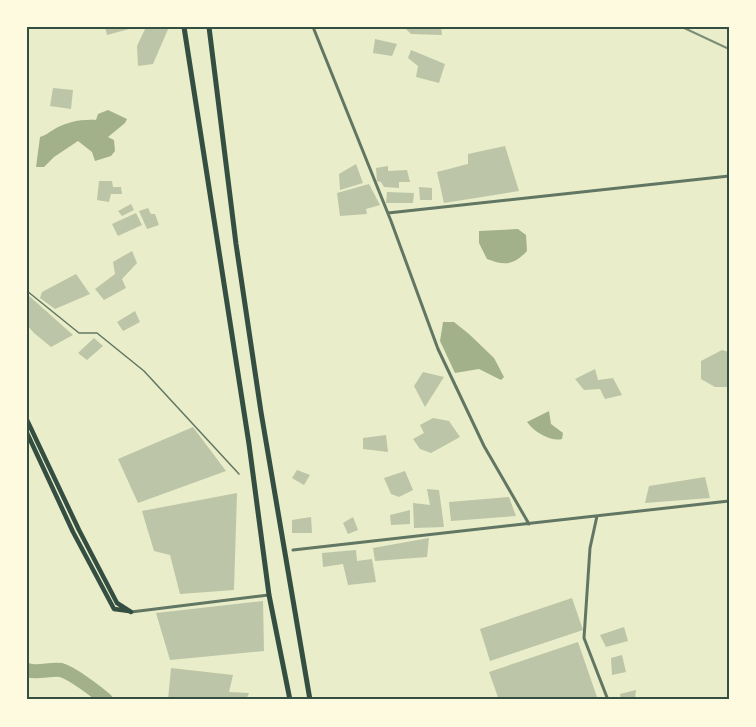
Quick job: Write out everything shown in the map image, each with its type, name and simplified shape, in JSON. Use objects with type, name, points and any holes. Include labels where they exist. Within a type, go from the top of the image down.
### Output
[{"type":"main road","points":[[184,27],[249,444],[269,595],[290,700]]},
{"type":"main road","points":[[209,27],[236,244],[261,412],[310,700]]},
{"type":"main road","points":[[27,420],[79,530],[117,603],[131,612]]},
{"type":"main road","points":[[27,433],[73,532],[114,609],[131,612]]},
{"type":"street","points":[[313,27],[388,213],[438,349],[484,446],[529,524]]},
{"type":"street","points":[[388,213],[729,176]]},
{"type":"street","points":[[293,550],[729,501]]},
{"type":"street","points":[[597,516],[590,548],[585,638],[608,700]]},
{"type":"street","points":[[131,612],[269,595]]},
{"type":"lane","points":[[27,291],[79,333],[97,333],[144,371],[239,474]]},
{"type":"shaded area","points":[[108,110],[127,119],[108,137],[114,140],[115,151],[111,156],[95,161],[92,152],[78,141],[54,157],[44,167],[36,167],[40,137],[68,123],[96,120],[98,114]]},
{"type":"shaded area","points":[[518,229],[526,235],[527,251],[522,256],[509,263],[487,259],[479,243],[479,231]]},
{"type":"shaded area","points":[[443,322],[454,322],[469,334],[494,358],[504,377],[501,380],[479,369],[455,373],[440,341]]},
{"type":"shaded area","points":[[549,411],[551,424],[563,433],[562,439],[553,439],[543,435],[527,422]]},
{"type":"building","points":[[105,27],[133,27],[133,28],[107,35]]},
{"type":"building","points":[[146,27],[169,27],[153,64],[138,66],[137,46]]},
{"type":"building","points":[[404,27],[441,27],[442,35],[411,34]]},
{"type":"building","points":[[375,39],[397,44],[392,56],[373,53]]},
{"type":"building","points":[[411,50],[445,64],[439,83],[416,77],[418,66],[408,58]]},
{"type":"building","points":[[53,88],[73,90],[71,109],[50,106]]},
{"type":"building","points":[[505,146],[519,191],[444,203],[437,172],[468,164],[468,154]]},
{"type":"building","points":[[356,164],[363,183],[340,190],[339,174]]},
{"type":"building","points":[[388,166],[388,171],[407,170],[410,182],[399,182],[399,188],[384,187],[381,182],[377,181],[376,168]]},
{"type":"building","points":[[99,181],[112,181],[113,187],[121,187],[122,194],[111,194],[109,202],[97,200]]},
{"type":"building","points":[[369,184],[380,205],[366,209],[367,214],[340,216],[337,193]]},
{"type":"building","points":[[419,187],[432,188],[432,200],[420,200]]},
{"type":"building","points":[[387,192],[414,193],[413,203],[386,203]]},
{"type":"building","points":[[131,204],[134,210],[122,216],[118,211]]},
{"type":"building","points":[[148,208],[151,214],[155,214],[159,225],[147,229],[139,211]]},
{"type":"building","points":[[136,213],[142,225],[118,236],[112,224]]},
{"type":"building","points":[[132,251],[137,263],[122,279],[126,288],[104,300],[95,289],[115,274],[113,262]]},
{"type":"building","points":[[76,274],[90,294],[55,309],[40,298],[42,292]]},
{"type":"building","points":[[27,294],[73,335],[51,347],[34,333],[27,325]]},
{"type":"building","points":[[135,311],[140,322],[123,331],[117,322]]},
{"type":"building","points":[[94,338],[103,346],[87,360],[78,353]]},
{"type":"building","points":[[722,350],[729,352],[729,387],[715,387],[701,379],[701,361]]},
{"type":"building","points":[[595,369],[598,380],[613,378],[622,395],[605,399],[600,389],[584,390],[575,379]]},
{"type":"building","points":[[423,372],[444,377],[425,407],[414,386]]},
{"type":"building","points":[[433,418],[449,421],[460,437],[431,453],[420,449],[413,439],[424,433],[420,425]]},
{"type":"building","points":[[193,427],[226,471],[138,503],[118,459]]},
{"type":"building","points":[[386,435],[388,452],[363,449],[363,438]]},
{"type":"building","points":[[297,470],[310,475],[304,485],[292,478]]},
{"type":"building","points":[[405,471],[413,490],[399,497],[391,494],[384,478]]},
{"type":"building","points":[[705,477],[710,498],[645,503],[649,486]]},
{"type":"building","points":[[427,489],[439,490],[444,527],[414,528],[413,503],[430,505]]},
{"type":"building","points":[[237,493],[234,590],[180,594],[170,555],[154,551],[142,511]]},
{"type":"building","points":[[509,497],[516,516],[451,521],[449,502]]},
{"type":"building","points":[[410,510],[410,524],[391,525],[390,515]]},
{"type":"building","points":[[311,517],[312,533],[292,533],[292,520]]},
{"type":"building","points":[[353,517],[358,530],[348,534],[343,523]]},
{"type":"building","points":[[429,538],[427,557],[375,561],[373,548]]},
{"type":"building","points":[[356,550],[357,561],[372,559],[376,582],[348,585],[343,564],[323,567],[322,553]]},
{"type":"building","points":[[572,598],[583,630],[490,661],[480,629]]},
{"type":"building","points":[[263,601],[264,651],[170,660],[156,613]]},
{"type":"building","points":[[624,627],[628,641],[606,647],[600,635]]},
{"type":"building","points":[[578,642],[598,700],[499,700],[489,672]]},
{"type":"building","points":[[622,655],[626,672],[612,675],[611,658]]},
{"type":"building","points":[[171,668],[233,675],[229,692],[249,693],[246,700],[168,700]]},
{"type":"building","points":[[636,690],[635,699],[621,700],[620,694]]},
{"type":"waterway","points":[[27,670],[61,670],[78,679],[106,700]]},
{"type":"railway","points":[[682,27],[729,49]]}]
